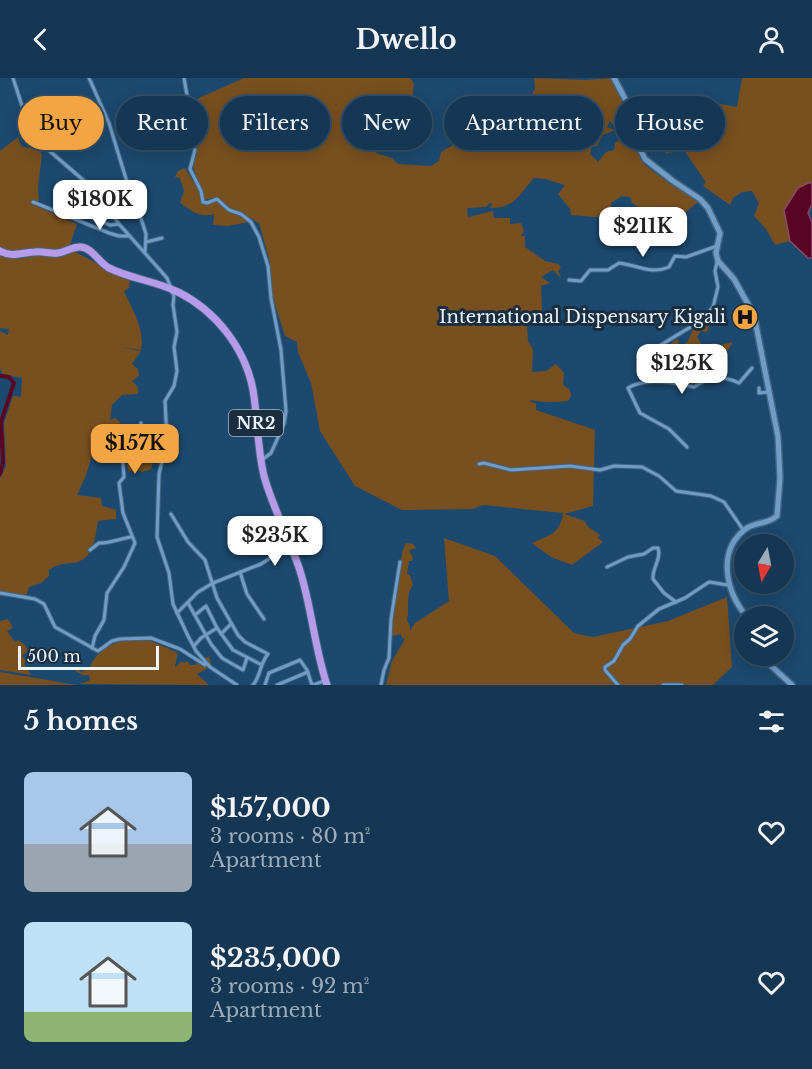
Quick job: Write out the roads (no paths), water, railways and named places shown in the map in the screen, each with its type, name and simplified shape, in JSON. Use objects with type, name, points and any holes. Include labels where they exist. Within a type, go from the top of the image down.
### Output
[{"type":"highway","name":"NR2","points":[[0,251],[11,255],[34,252],[54,254],[75,248],[90,251],[110,268],[170,289],[194,302],[213,317],[230,336],[239,352],[253,389],[261,461],[268,488],[306,591],[326,682]]},
{"type":"main road","points":[[614,78],[640,127],[641,151],[645,159],[703,202],[719,229],[718,261],[734,279],[754,315],[778,437],[780,478],[777,516],[744,531],[730,550],[728,585],[740,606]]},
{"type":"main road","points":[[771,666],[792,685]]},
{"type":"street","points":[[13,78],[25,115],[38,141],[98,192],[119,224],[167,278],[174,295],[172,305],[177,332],[174,347],[177,371],[174,386],[165,401],[167,440],[160,465],[157,534],[169,573],[172,601],[194,646],[210,667]]},
{"type":"street","points":[[89,78],[116,143],[145,231],[144,252]]},
{"type":"street","points":[[184,78],[188,102],[188,129],[195,150],[190,170],[201,190],[203,202],[207,203],[217,199],[224,207],[241,214],[251,222],[259,237],[268,266],[271,298],[281,350],[286,411],[284,424],[271,453],[261,461]]},
{"type":"street","points":[[33,202],[109,233],[130,236]]},
{"type":"street","points":[[70,207],[96,209],[106,205]]},
{"type":"street","points":[[80,212],[110,225],[119,224]]},
{"type":"street","points":[[146,242],[162,238]]},
{"type":"street","points":[[569,280],[581,281],[587,271],[606,271],[617,264],[658,271],[669,267],[675,256],[686,257],[717,246]]},
{"type":"street","points":[[651,351],[703,319],[713,307],[718,287],[715,271],[718,261]]},
{"type":"street","points":[[687,447],[669,429],[640,413],[628,388],[646,382],[694,387],[704,380],[718,377],[739,383],[752,368]]},
{"type":"street","points":[[759,388],[759,393],[770,392]]},
{"type":"street","points":[[92,648],[95,636],[104,620],[107,593],[135,543],[121,507],[119,483],[124,477],[122,452],[140,437],[141,423]]},
{"type":"street","points":[[479,464],[511,470],[570,466],[600,470],[614,466],[642,467],[659,476],[676,491],[711,496],[724,502],[744,531]]},
{"type":"street","points":[[171,514],[188,542],[205,560],[215,594],[231,624],[245,642],[268,654],[260,664],[253,685]]},
{"type":"street","points":[[90,550],[99,543],[132,537]]},
{"type":"street","points":[[177,613],[198,592],[213,583],[261,564],[290,545]]},
{"type":"street","points":[[607,567],[628,557],[658,548],[660,555],[653,579],[664,593],[676,602]]},
{"type":"street","points":[[381,685],[391,646],[391,620],[400,561]]},
{"type":"street","points":[[240,572],[247,594],[255,609],[264,619]]},
{"type":"street","points":[[618,685],[605,667],[614,661],[638,626],[659,609],[676,602],[709,582],[728,585]]},
{"type":"street","points":[[0,593],[35,599],[44,604],[55,627],[98,651],[112,641],[120,639],[152,638],[180,649],[237,685]]},
{"type":"street","points":[[188,603],[222,658],[243,670],[248,658]]},
{"type":"street","points":[[195,615],[206,606],[217,628],[233,650],[260,664]]},
{"type":"street","points":[[221,634],[231,624]]},
{"type":"street","points":[[194,646],[217,628]]},
{"type":"street","points":[[259,670],[269,673],[300,660],[308,672],[312,685],[326,682]]},
{"type":"street","points":[[277,685],[308,672]]},
{"type":"street","points":[[265,685],[269,673]]},
{"type":"street","points":[[663,685],[682,685]]},
{"type":"waterway","points":[[0,376],[9,377],[14,383],[1,422],[3,462],[0,474]]},
{"type":"place","name":"International Dispensary Kigali","points":[[745,317]]}]
